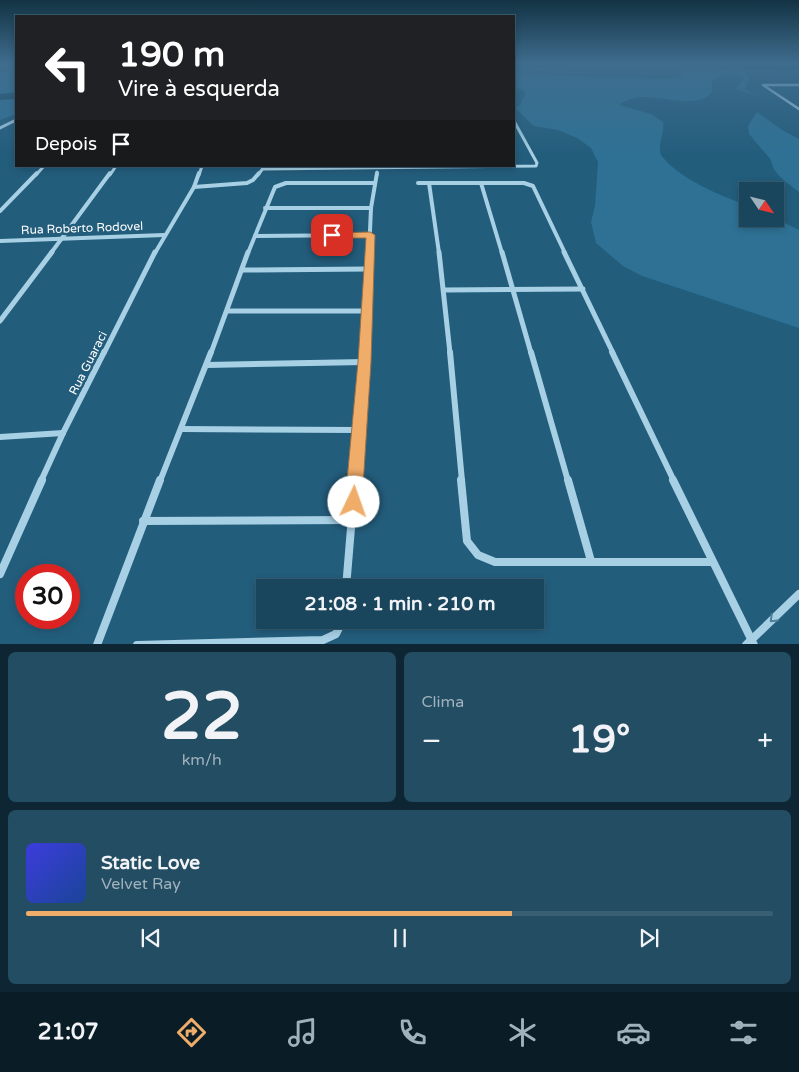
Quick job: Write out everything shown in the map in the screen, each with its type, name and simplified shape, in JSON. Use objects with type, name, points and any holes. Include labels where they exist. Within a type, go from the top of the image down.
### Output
[{"type":"street","points":[[776,94],[799,109]]},
{"type":"street","points":[[0,128],[15,120]]},
{"type":"street","points":[[515,123],[537,163],[536,166],[515,166]]},
{"type":"street","points":[[0,211],[43,167]]},
{"type":"street","points":[[0,321],[115,167]]},
{"type":"street","name":"Rua Guaraci","points":[[0,574],[63,433],[164,235],[194,187],[202,167]]},
{"type":"street","points":[[194,187],[247,183],[264,168],[421,167]]},
{"type":"street","points":[[347,579],[365,362],[370,269],[370,208],[376,172]]},
{"type":"street","points":[[429,182],[444,290],[467,541],[478,555],[495,562],[712,562]]},
{"type":"street","points":[[97,644],[143,521],[207,365],[265,208],[275,187],[280,184],[374,183]]},
{"type":"street","points":[[418,183],[524,183],[533,186],[750,643],[799,594]]},
{"type":"street","points":[[481,183],[590,561]]},
{"type":"street","points":[[265,208],[370,208]]},
{"type":"street","name":"Rua Roberto Rodovel","points":[[0,241],[164,235]]},
{"type":"street","points":[[256,236],[370,235]]},
{"type":"street","points":[[243,270],[370,269]]},
{"type":"street","points":[[444,290],[583,289]]},
{"type":"street","points":[[228,311],[368,311]]},
{"type":"street","points":[[207,365],[365,362]]},
{"type":"street","points":[[181,429],[358,430]]},
{"type":"street","points":[[0,437],[63,433]]},
{"type":"street","points":[[143,521],[352,520]]},
{"type":"street","points":[[138,644],[323,640],[336,634],[338,629]]},
{"type":"shaded area","points":[[526,94],[709,94],[703,99],[692,101],[641,97],[629,99],[619,105],[651,114],[663,122],[660,146],[661,155],[668,163],[689,179],[739,202],[739,228],[784,228],[784,222],[799,230],[799,328],[642,276],[623,266],[596,243],[591,222],[595,206],[598,162],[591,148],[577,138],[558,130],[534,126],[515,108],[521,104]]},
{"type":"shaded area","points":[[15,97],[15,114],[0,120],[0,99]]},
{"type":"shaded area","points":[[757,112],[782,130],[799,139],[799,192],[778,174],[771,160],[749,134],[748,126]]},
{"type":"waterway","points":[[0,97],[15,96]]},
{"type":"route","points":[[332,235],[370,235],[365,362],[358,430],[354,502]]}]
